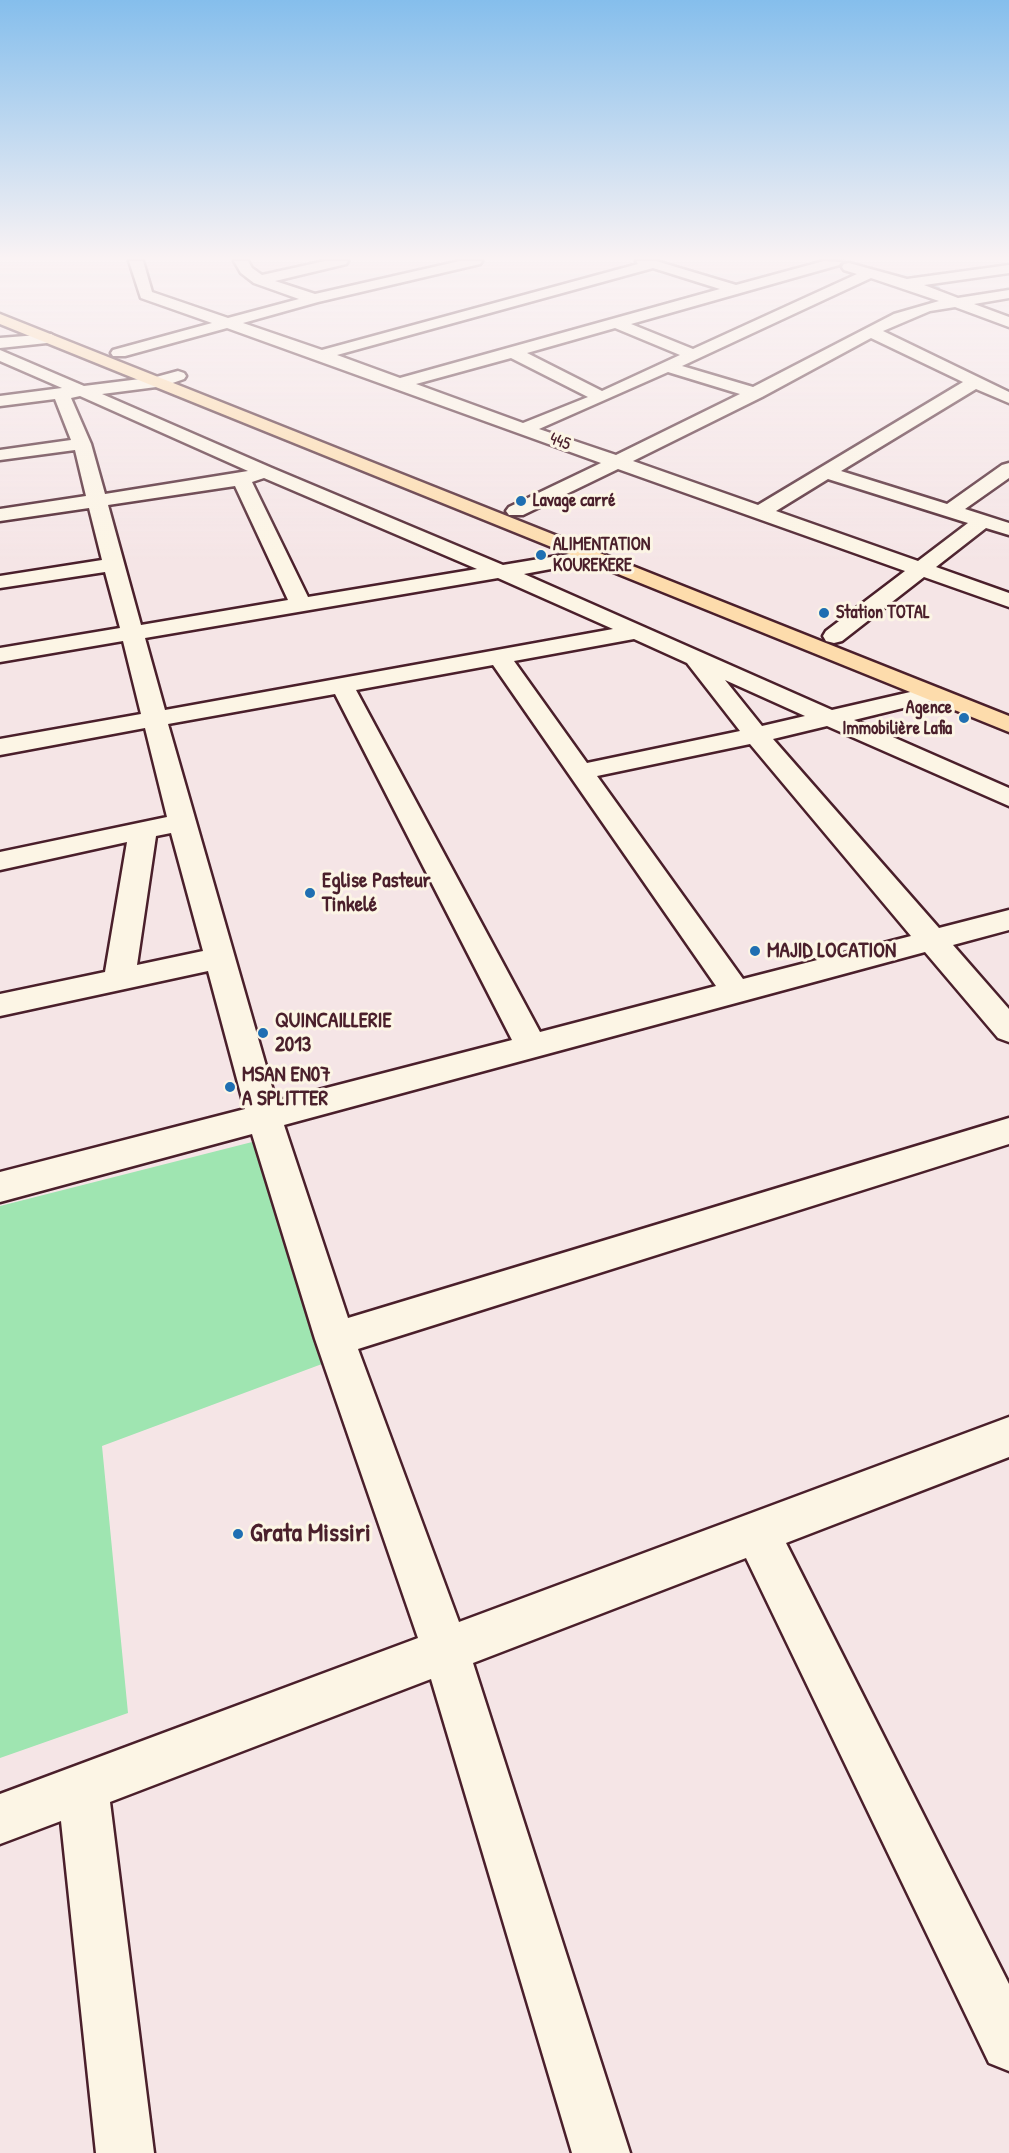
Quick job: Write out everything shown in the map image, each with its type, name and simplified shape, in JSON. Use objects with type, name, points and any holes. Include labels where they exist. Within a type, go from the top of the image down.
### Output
[{"type":"main road","points":[[117,361],[516,511],[1009,706]]},
{"type":"main road","points":[[134,361],[168,379],[587,557],[1009,725]]},
{"type":"street","points":[[12,361],[73,393],[500,571],[1009,798]]},
{"type":"street","name":"445","points":[[338,361],[759,513],[1009,600]]},
{"type":"street","points":[[399,384],[483,361]]},
{"type":"street","points":[[531,361],[602,397]]},
{"type":"street","points":[[523,429],[602,397],[677,361]]},
{"type":"street","points":[[516,511],[816,361]]},
{"type":"street","points":[[935,361],[1009,398]]},
{"type":"street","points":[[666,367],[756,393]]},
{"type":"street","points":[[0,401],[168,379]]},
{"type":"street","points":[[759,513],[977,381]]},
{"type":"street","points":[[73,393],[95,501],[264,1117],[335,1340],[446,1650],[601,2153]]},
{"type":"street","points":[[0,455],[82,444]]},
{"type":"street","points":[[951,510],[1009,469]]},
{"type":"street","points":[[0,515],[241,479],[265,472]]},
{"type":"street","points":[[825,472],[1009,529]]},
{"type":"street","points":[[241,479],[301,605]]},
{"type":"street","points":[[834,636],[983,521]]},
{"type":"street","points":[[0,655],[587,557]]},
{"type":"street","points":[[0,582],[113,566]]},
{"type":"street","points":[[0,747],[636,632]]},
{"type":"street","points":[[499,657],[736,992]]},
{"type":"street","points":[[695,658],[756,735],[1009,1030]]},
{"type":"street","points":[[342,685],[531,1046]]},
{"type":"street","points":[[580,772],[756,735],[932,694]]},
{"type":"street","points":[[0,861],[182,822]]},
{"type":"street","points":[[119,980],[143,830]]},
{"type":"street","points":[[0,1187],[1009,920]]},
{"type":"street","points":[[0,1005],[220,958]]},
{"type":"street","points":[[335,1340],[1009,1131]]},
{"type":"street","points":[[0,1819],[1009,1437]]},
{"type":"street","points":[[757,1532],[1009,2043]]},
{"type":"street","points":[[83,1788],[125,2153]]},
{"type":"green space","points":[[264,1139],[330,1361],[102,1446],[128,1713],[0,1758],[0,1206]]},
{"type":"place","name":"Lavage carré","points":[[521,501]]},
{"type":"place","name":"ALIMENTATION KOUREKERE","points":[[541,555]]},
{"type":"place","name":"Station TOTAL","points":[[824,613]]},
{"type":"place","name":"Agence Immobilière Lafia","points":[[964,718]]},
{"type":"place","name":"Eglise Pasteur Tinkelé","points":[[310,893]]},
{"type":"place","name":"MAJID LOCATION","points":[[755,951]]},
{"type":"place","name":"QUINCAILLERIE 2013","points":[[263,1033]]},
{"type":"place","name":"MSAN EN07 A SPLITTER","points":[[230,1087]]},
{"type":"place","name":"Grata Missiri","points":[[238,1534]]}]
